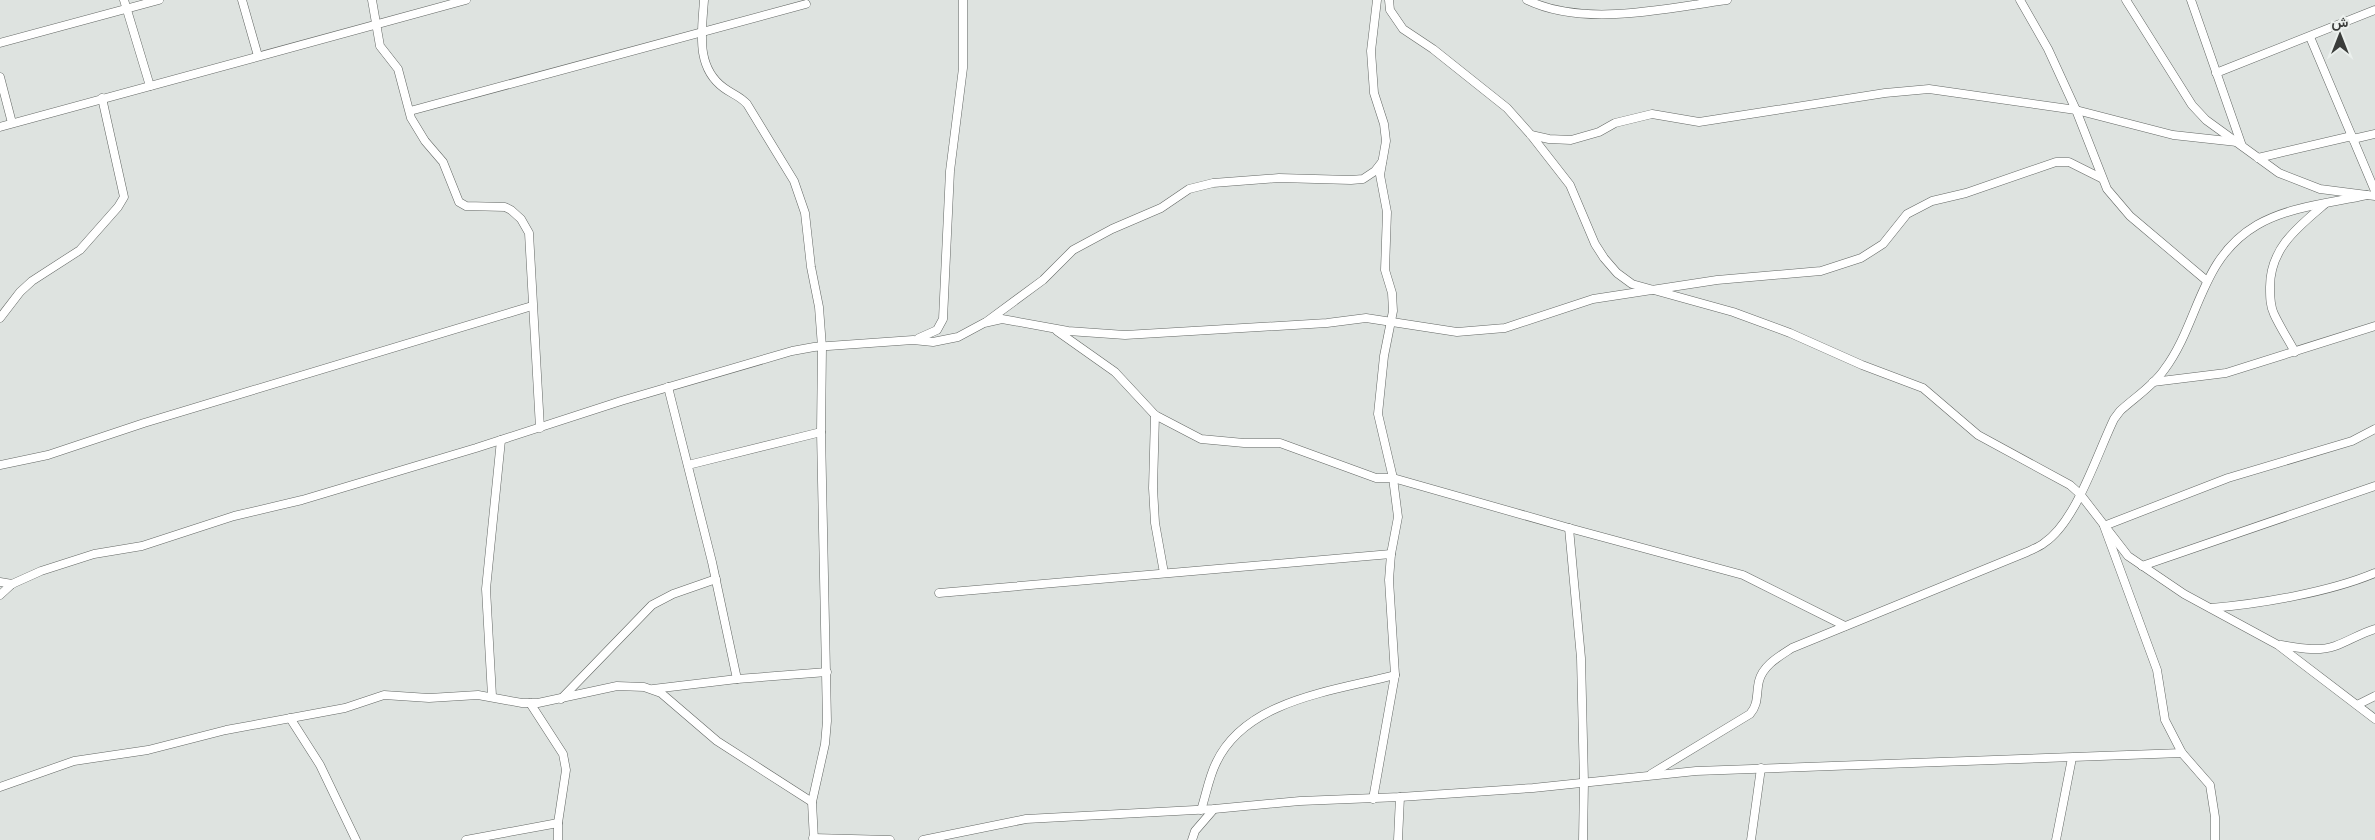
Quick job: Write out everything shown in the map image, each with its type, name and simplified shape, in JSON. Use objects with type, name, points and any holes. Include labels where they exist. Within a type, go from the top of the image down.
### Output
[{"type":"street","points":[[124,0],[150,86]]},
{"type":"street","points":[[0,43],[159,0]]},
{"type":"street","points":[[242,0],[258,56]]},
{"type":"street","points":[[372,0],[380,46],[398,69],[411,118],[425,141],[443,162],[459,202],[466,206],[505,207],[516,213],[529,233],[540,428]]},
{"type":"street","points":[[0,127],[466,0]]},
{"type":"street","points":[[704,0],[701,32],[703,56],[707,69],[723,88],[740,96],[747,104],[794,181],[805,213],[811,267],[819,306],[822,347],[821,432],[827,732],[812,802],[813,839],[890,840]]},
{"type":"street","points":[[0,595],[12,584],[41,571],[94,554],[142,546],[234,516],[302,500],[773,356],[822,347],[913,340],[926,337],[937,330],[943,319],[950,171],[963,68],[964,0]]},
{"type":"street","points":[[1373,799],[1395,675],[1389,594],[1391,554],[1398,517],[1393,478],[1378,414],[1384,356],[1392,321],[1392,293],[1385,270],[1387,212],[1380,175],[1386,141],[1384,124],[1374,93],[1371,51],[1377,0]]},
{"type":"street","points":[[1389,0],[1390,10],[1404,29],[1433,49],[1507,108],[1531,135],[1570,186],[1595,244],[1604,258],[1617,273],[1632,284],[1733,312],[1923,388],[1978,435],[2070,485],[2080,494],[2128,556],[2184,594],[2278,645],[2375,719]]},
{"type":"street","points":[[1527,0],[1591,15],[1638,13],[1727,0]]},
{"type":"street","points":[[2020,0],[2048,49],[2076,110],[2101,178],[2107,189],[2130,216],[2207,281]]},
{"type":"street","points":[[2126,0],[2192,105],[2206,120],[2279,173],[2320,189],[2371,196]]},
{"type":"street","points":[[2191,0],[2239,144]]},
{"type":"street","points":[[410,111],[806,4]]},
{"type":"street","points":[[2216,73],[2375,10]]},
{"type":"street","points":[[2310,37],[2375,191]]},
{"type":"street","points":[[0,77],[12,124]]},
{"type":"street","points":[[1531,135],[1549,139],[1571,140],[1599,132],[1615,123],[1652,114],[1699,122],[1885,93],[1929,89],[2076,110],[2174,135],[2239,144]]},
{"type":"street","points":[[0,318],[20,292],[32,281],[80,250],[118,207],[124,197],[102,98]]},
{"type":"street","points":[[2258,158],[2352,137],[2375,134]]},
{"type":"street","points":[[913,340],[933,342],[958,337],[984,323],[1043,280],[1074,250],[1112,229],[1161,208],[1189,189],[1214,183],[1259,179],[1351,180],[1363,178],[1375,171],[1384,160]]},
{"type":"street","points":[[984,323],[1002,319],[1053,328],[1125,335],[1327,323],[1366,318],[1457,332],[1505,328],[1593,299],[1717,280],[1821,271],[1862,258],[1884,244],[1908,214],[1924,206],[2056,162],[2069,162],[2101,178]]},
{"type":"street","points":[[1647,776],[1750,714],[1757,704],[1761,675],[1777,658],[1792,648],[2027,552],[2046,542],[2059,528],[2080,494],[2120,411],[2153,382],[2164,370],[2175,353],[2207,281],[2229,248],[2257,225],[2287,213],[2371,196]]},
{"type":"street","points":[[2295,352],[2274,313],[2270,298],[2273,260],[2281,245],[2292,232],[2326,204]]},
{"type":"street","points":[[0,465],[48,455],[144,423],[532,306]]},
{"type":"street","points":[[2153,382],[2226,373],[2375,326]]},
{"type":"street","points":[[1053,328],[1115,372],[1155,415],[1201,439],[1244,443],[1280,443],[1376,478],[1393,478],[1743,575],[1845,626]]},
{"type":"street","points":[[668,387],[716,579],[737,679]]},
{"type":"street","points":[[1155,415],[1153,488],[1155,522],[1164,574]]},
{"type":"street","points":[[2104,526],[2228,478],[2352,441],[2375,429]]},
{"type":"street","points":[[688,465],[821,432]]},
{"type":"street","points":[[492,696],[486,589],[501,440]]},
{"type":"street","points":[[2142,566],[2375,486]]},
{"type":"street","points":[[2104,526],[2157,670],[2165,720],[2182,753],[2210,785],[2215,817],[2215,840]]},
{"type":"street","points":[[1569,528],[1581,658],[1584,782],[1583,840]]},
{"type":"street","points":[[939,593],[1391,554]]},
{"type":"street","points":[[2210,608],[2246,605],[2322,589],[2375,573]]},
{"type":"street","points":[[561,699],[652,605],[673,594],[716,579]]},
{"type":"street","points":[[0,582],[12,584]]},
{"type":"street","points":[[2278,645],[2317,650],[2334,646],[2363,632],[2375,629]]},
{"type":"street","points":[[0,789],[74,761],[148,750],[226,730],[345,708],[384,695],[429,698],[492,696],[513,702],[530,703],[561,699],[617,686],[653,689],[737,679],[826,672]]},
{"type":"street","points":[[1201,810],[1216,762],[1233,738],[1248,724],[1266,713],[1291,702],[1395,675]]},
{"type":"street","points":[[653,689],[717,740],[812,802]]},
{"type":"street","points":[[2357,706],[2375,696]]},
{"type":"street","points":[[530,703],[563,754],[565,761],[566,770],[558,824],[558,840]]},
{"type":"street","points":[[290,718],[320,765],[356,840]]},
{"type":"street","points":[[923,840],[1002,822],[1026,819],[1201,810],[1266,803],[1373,799],[1761,768],[2182,753]]},
{"type":"street","points":[[2056,840],[2072,758]]},
{"type":"street","points":[[1751,840],[1761,768]]},
{"type":"street","points":[[1398,840],[1400,797]]},
{"type":"street","points":[[1192,840],[1195,831],[1214,809]]},
{"type":"street","points":[[466,840],[558,824]]}]
